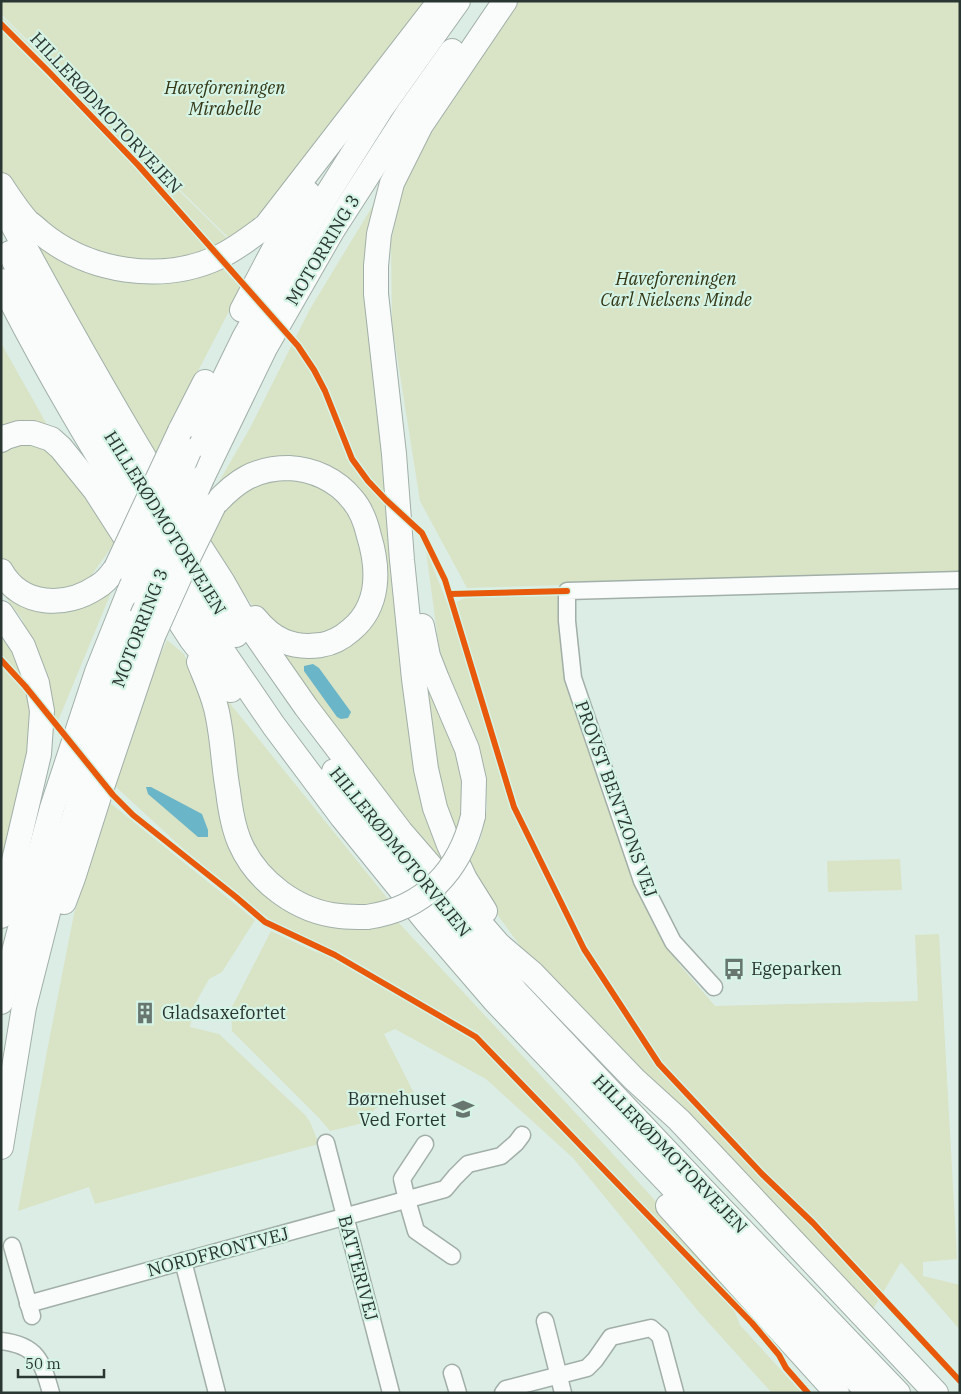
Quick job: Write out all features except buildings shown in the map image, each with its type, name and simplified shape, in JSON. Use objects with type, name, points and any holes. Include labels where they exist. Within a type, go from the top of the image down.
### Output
[{"type":"highway","points":[[1,185],[28,222],[51,241],[76,255],[103,265],[132,270],[161,271],[190,266],[218,257],[243,244],[266,226],[440,1]]},
{"type":"highway","name":"MOTORRING 3","points":[[1,1002],[52,808],[97,672],[185,441],[311,220],[381,109],[458,1]]},
{"type":"highway","name":"MOTORRING 3","points":[[148,626],[202,478],[265,348],[332,231],[408,113],[487,1]]},
{"type":"highway","points":[[505,1],[422,125],[392,183],[379,234],[376,294],[394,454],[402,560],[419,723],[426,769],[435,808],[449,845],[465,879],[489,916],[533,974]]},
{"type":"highway","points":[[1,571],[12,585],[23,594],[36,600],[53,602],[71,600],[99,587],[116,568],[185,441],[273,251],[362,102]]},
{"type":"highway","points":[[1,203],[52,300],[125,427],[239,611],[300,699],[401,832],[499,945],[533,974],[634,1079],[767,1236],[805,1296]]},
{"type":"highway","name":"HILLERØDMOTORVEJEN","points":[[1,236],[42,318],[134,476],[199,580],[289,711],[361,806],[442,908],[517,992],[898,1393]]},
{"type":"highway","name":"HILLERØDMOTORVEJEN","points":[[1,281],[66,404],[185,596],[274,726],[342,817],[427,922],[495,1001],[869,1393]]},
{"type":"highway","points":[[1,319],[82,462],[95,490]]},
{"type":"highway","points":[[1,440],[19,433],[33,433],[50,439],[61,448],[95,490],[190,639],[262,733],[342,817]]},
{"type":"highway","points":[[190,639],[216,709],[234,824],[249,860],[263,878],[279,892],[294,901],[317,911],[339,916],[367,917],[382,915],[418,899],[433,888],[446,874],[465,842],[473,816],[474,780],[467,749],[428,656],[394,454]]},
{"type":"highway","points":[[1,1147],[24,1006],[73,878],[100,793],[148,626],[188,558],[214,505],[228,490],[244,479],[260,472],[279,468],[297,468],[327,477],[352,498],[363,517],[373,548],[376,568],[373,598],[369,609],[357,625],[342,638],[329,644],[299,646],[283,642],[262,626],[222,581]]},
{"type":"highway","points":[[1,612],[23,646],[37,682],[42,710],[39,754],[1,916]]},
{"type":"highway","points":[[10,881],[60,741],[97,672]]},
{"type":"highway","points":[[495,1001],[528,1052],[837,1393]]},
{"type":"highway","points":[[634,1079],[679,1120],[936,1393]]},
{"type":"street","name":"PROVST BENTZONS VEJ","points":[[714,987],[673,942],[642,882],[573,678],[567,621],[567,591],[960,580]]},
{"type":"street","name":"NORDFRONTVEJ","points":[[12,1246],[30,1310],[183,1261],[445,1189],[468,1164],[501,1156],[522,1136]]},
{"type":"street","name":"BATTERIVEJ","points":[[326,1143],[391,1393]]},
{"type":"street","points":[[425,1144],[402,1179],[406,1200],[416,1231],[452,1256]]},
{"type":"street","points":[[183,1261],[217,1393]]},
{"type":"street","points":[[545,1321],[563,1393]]},
{"type":"street","points":[[503,1393],[506,1389],[588,1368],[611,1337],[651,1328],[660,1336],[675,1392]]},
{"type":"street","points":[[1,1341],[14,1342],[26,1347],[36,1355],[42,1365],[51,1393]]},
{"type":"street","points":[[452,1373],[458,1393]]},
{"type":"green space","name":"Haveforeningen Mirabelle","points":[[1,1],[426,1],[276,195],[249,225],[230,239],[1,14]]},
{"type":"green space","name":"Haveforeningen Carl Nielsens Minde","points":[[519,1],[960,1],[960,572],[467,588],[420,501],[392,324],[391,241],[406,175],[431,133]]},
{"type":"green space","points":[[1,16],[229,240],[182,259],[104,260],[61,239],[34,215],[1,169]]},
{"type":"green space","points":[[389,179],[369,285],[449,861],[441,871],[273,644],[362,633],[370,509],[346,476],[311,460],[216,487],[250,428],[310,309]]},
{"type":"green space","points":[[31,235],[75,265],[222,268],[241,288],[154,456]]},
{"type":"green space","points":[[1,343],[50,430],[1,435]]},
{"type":"green space","points":[[27,440],[55,450],[115,542],[86,583],[56,593],[23,584],[3,561],[1,556],[1,448]]},
{"type":"green space","points":[[307,478],[333,491],[355,515],[369,551],[364,611],[316,639],[287,636],[262,619],[207,542],[229,495],[251,481]]},
{"type":"green space","points":[[426,550],[448,605],[468,597],[559,596],[575,705],[630,871],[654,926],[679,964],[715,1006],[918,1001],[915,935],[939,934],[957,1259],[923,1262],[923,1276],[960,1285],[960,1330],[901,1262],[872,1311],[526,954],[489,903],[467,865],[480,841],[487,809],[486,778],[478,747],[448,680],[439,648]]},
{"type":"green space","points":[[1,580],[20,597],[115,583],[51,738],[39,670],[22,619],[1,591]]},
{"type":"green space","points":[[1,632],[23,666],[34,713],[30,751],[1,869]]},
{"type":"green space","points":[[167,640],[184,654],[205,700],[252,881],[273,903],[305,918],[373,928],[398,922],[719,1271],[740,1325],[802,1393],[772,1393],[698,1311],[573,1158],[486,1079],[395,1029],[384,1034],[416,1097],[389,1103],[375,1109],[371,1116],[372,1121],[330,1131],[232,1031],[231,1009],[271,931],[322,955],[267,919],[179,845],[115,786],[139,705]]},
{"type":"green space","points":[[425,667],[471,779],[459,846],[441,804]]},
{"type":"green space","points":[[215,685],[392,904],[319,909],[255,866]]},
{"type":"green space","points":[[109,802],[255,920],[222,972],[209,979],[195,1004],[190,1027],[219,1034],[305,1115],[319,1144],[95,1204],[89,1187],[18,1211],[74,914]]},
{"type":"green space","points":[[900,859],[902,890],[828,892],[827,861]]},
{"type":"water","points":[[313,664],[319,668],[351,712],[348,718],[341,719],[337,717],[304,671],[304,666]]},
{"type":"water","points":[[146,787],[151,787],[202,814],[208,830],[208,837],[198,837],[148,794]]},
{"type":"cycle path","points":[[1,24],[138,165],[298,346],[325,391],[352,459],[368,481],[422,533],[445,580],[514,807],[584,949],[659,1064],[762,1174],[813,1223],[960,1381]]},
{"type":"cycle path","points":[[450,594],[567,591]]},
{"type":"cycle path","points":[[1,660],[25,686],[113,795],[133,815],[265,922],[335,955],[476,1037],[752,1323],[779,1355],[786,1368],[808,1393]]},
{"type":"place","name":"Egeparken","points":[[734,969]]},
{"type":"place","name":"Gladsaxefortet","points":[[145,1013]]},
{"type":"place","name":"Børnehuset Ved Fortet","points":[[463,1109]]}]
